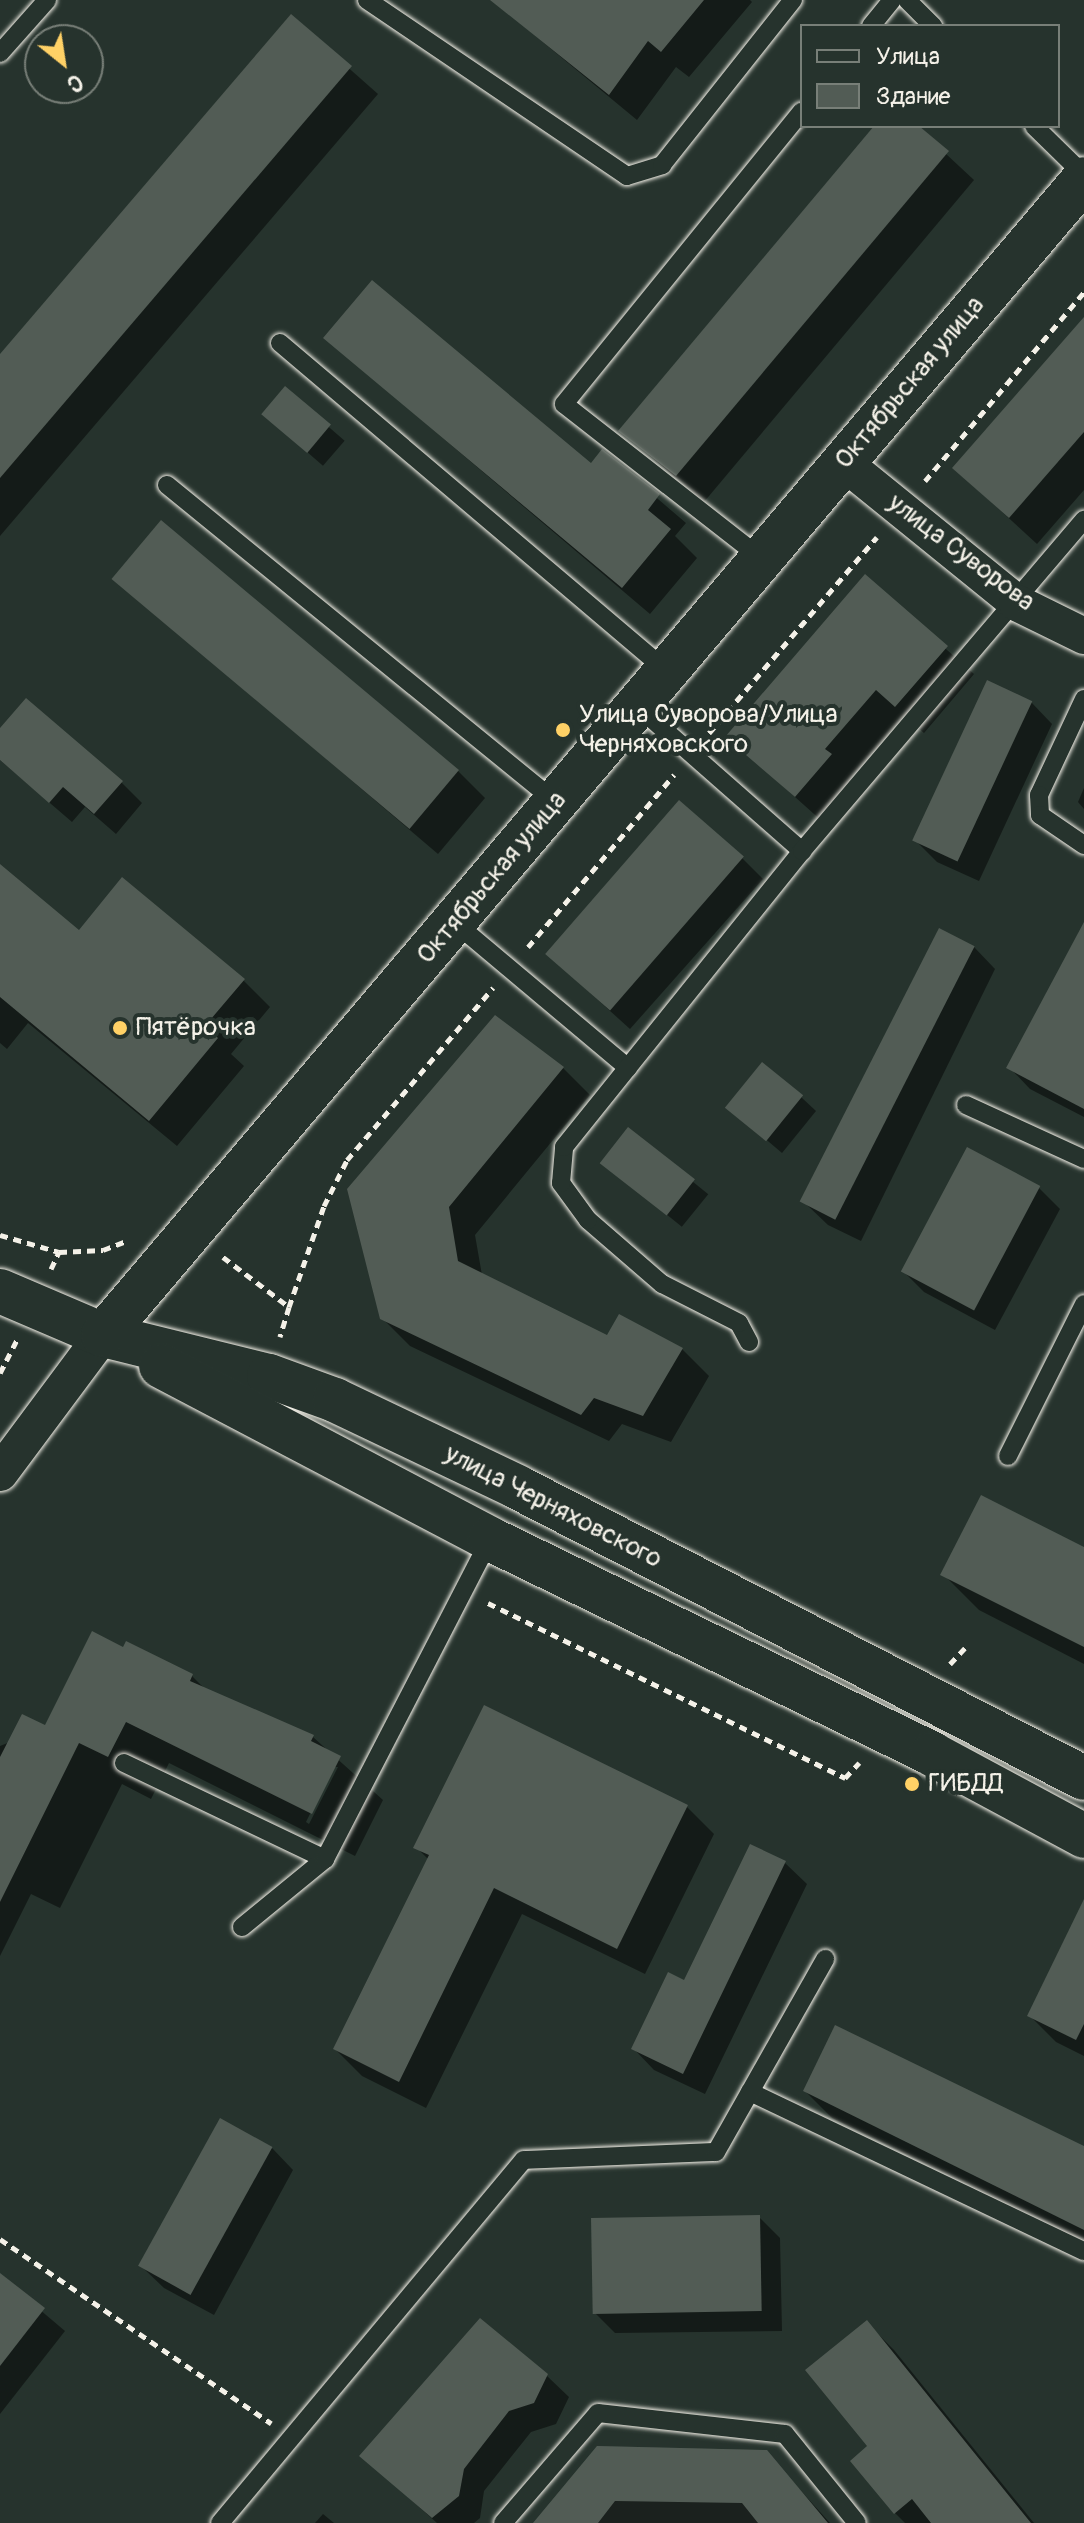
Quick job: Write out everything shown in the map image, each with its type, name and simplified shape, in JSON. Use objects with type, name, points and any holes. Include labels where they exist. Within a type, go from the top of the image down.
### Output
[{"type":"street","name":"Октябрьская улица","points":[[0,1473],[103,1335],[1084,177]]},
{"type":"street","name":"улица Суворова","points":[[843,462],[1017,603],[1084,636]]},
{"type":"street","name":"улица Черняховского","points":[[0,1291],[103,1335],[269,1376],[335,1400],[517,1487],[1084,1778]]},
{"type":"street","points":[[103,1335],[490,1539],[921,1749],[1084,1836]]},
{"type":"lane","points":[[0,53],[47,0]]},
{"type":"lane","points":[[367,0],[627,176],[662,165],[793,0]]},
{"type":"lane","points":[[873,24],[892,0]]},
{"type":"lane","points":[[907,0],[931,24]]},
{"type":"lane","points":[[761,558],[564,404],[800,113]]},
{"type":"lane","points":[[1036,128],[1084,177]]},
{"type":"lane","points":[[280,343],[667,671]]},
{"type":"lane","points":[[167,485],[556,802]]},
{"type":"lane","points":[[749,1342],[739,1323],[662,1284],[588,1220],[561,1183],[564,1147],[802,851],[1017,603],[1084,520]]},
{"type":"lane","points":[[1084,699],[1039,795],[1040,815],[1084,845]]},
{"type":"lane","points":[[637,706],[802,851]]},
{"type":"lane","points":[[454,922],[628,1068]]},
{"type":"lane","points":[[966,1105],[1084,1159]]},
{"type":"lane","points":[[1008,1456],[1084,1304]]},
{"type":"lane","points":[[242,1927],[325,1859],[490,1539]]},
{"type":"lane","points":[[124,1763],[325,1859]]},
{"type":"lane","points":[[220,2523],[524,2160],[716,2152],[825,1959]]},
{"type":"lane","points":[[750,2092],[1084,2251]]},
{"type":"lane","points":[[503,2523],[598,2413],[785,2434],[857,2523]]},
{"type":"path","points":[[269,1376],[324,1206],[347,1160],[1084,292]]},
{"type":"path","points":[[191,1233],[289,1307]]},
{"type":"path","points":[[0,1235],[59,1252],[103,1250],[134,1238]]},
{"type":"path","points":[[0,2239],[292,2437]]},
{"type":"shaded area","points":[[597,2446],[767,2450],[828,2523],[533,2523]]},
{"type":"building","points":[[490,0],[704,0],[661,52],[648,41],[609,95]]},
{"type":"building","points":[[291,14],[352,66],[0,478],[0,354]]},
{"type":"building","points":[[872,128],[921,128],[949,151],[676,476],[618,431]]},
{"type":"building","points":[[372,280],[591,463],[602,449],[660,494],[648,510],[671,529],[622,588],[323,338]]},
{"type":"building","points":[[1084,317],[1084,432],[1009,518],[952,468]]},
{"type":"building","points":[[285,386],[331,425],[307,453],[261,414]]},
{"type":"building","points":[[161,520],[459,770],[409,829],[112,579]]},
{"type":"building","points":[[865,574],[948,646],[895,707],[876,690],[825,749],[832,754],[795,797],[725,737]]},
{"type":"building","points":[[987,680],[1032,701],[958,862],[912,840]]},
{"type":"building","points":[[26,698],[123,781],[94,814],[63,787],[49,803],[0,760],[0,728]]},
{"type":"building","points":[[679,800],[744,856],[610,1010],[545,954]]},
{"type":"building","points":[[0,864],[79,930],[122,877],[245,979],[205,1026],[218,1038],[149,1121],[0,997]]},
{"type":"building","points":[[1084,922],[1084,1109],[1006,1068]]},
{"type":"building","points":[[939,928],[975,946],[835,1220],[800,1202]]},
{"type":"building","points":[[495,1015],[564,1067],[449,1207],[458,1261],[607,1335],[619,1314],[683,1348],[643,1416],[594,1398],[581,1415],[380,1319],[347,1189]]},
{"type":"building","points":[[762,1062],[803,1095],[766,1141],[725,1108]]},
{"type":"building","points":[[628,1127],[695,1179],[667,1216],[600,1163]]},
{"type":"building","points":[[967,1147],[1040,1186],[974,1310],[901,1271]]},
{"type":"building","points":[[981,1495],[1084,1547],[1084,1647],[940,1575]]},
{"type":"building","points":[[92,1631],[123,1647],[126,1641],[193,1674],[190,1681],[314,1735],[311,1741],[341,1756],[312,1814],[126,1722],[108,1757],[79,1743],[0,1902],[0,1757],[22,1714],[45,1725]]},
{"type":"building","points":[[484,1705],[688,1805],[617,1949],[494,1888],[399,2082],[333,2049],[429,1855],[413,1848]]},
{"type":"building","points":[[750,1844],[786,1861],[683,2074],[631,2049],[668,1972],[684,1980]]},
{"type":"building","points":[[1084,1899],[1084,2024],[1076,2040],[1027,2016]]},
{"type":"building","points":[[835,2025],[1084,2146],[1084,2230],[803,2091]]},
{"type":"building","points":[[220,2118],[272,2147],[191,2295],[138,2266]]},
{"type":"building","points":[[760,2215],[762,2311],[593,2314],[591,2218]]},
{"type":"building","points":[[0,2273],[45,2308],[0,2366]]},
{"type":"building","points":[[480,2318],[548,2374],[534,2403],[509,2411],[464,2469],[459,2496],[432,2518],[359,2456]]},
{"type":"building","points":[[867,2320],[1031,2523],[931,2523],[912,2499],[894,2514],[850,2461],[867,2446],[805,2370]]},
{"type":"building","points":[[597,2446],[767,2450],[828,2523],[758,2523],[742,2503],[615,2501],[598,2523],[533,2523]]},
{"type":"place","name":"Улица Суворова/Улица Черняховского","points":[[563,730]]},
{"type":"place","name":"Пятёрочка","points":[[120,1028]]},
{"type":"place","name":"ГИБДД","points":[[912,1784]]}]
